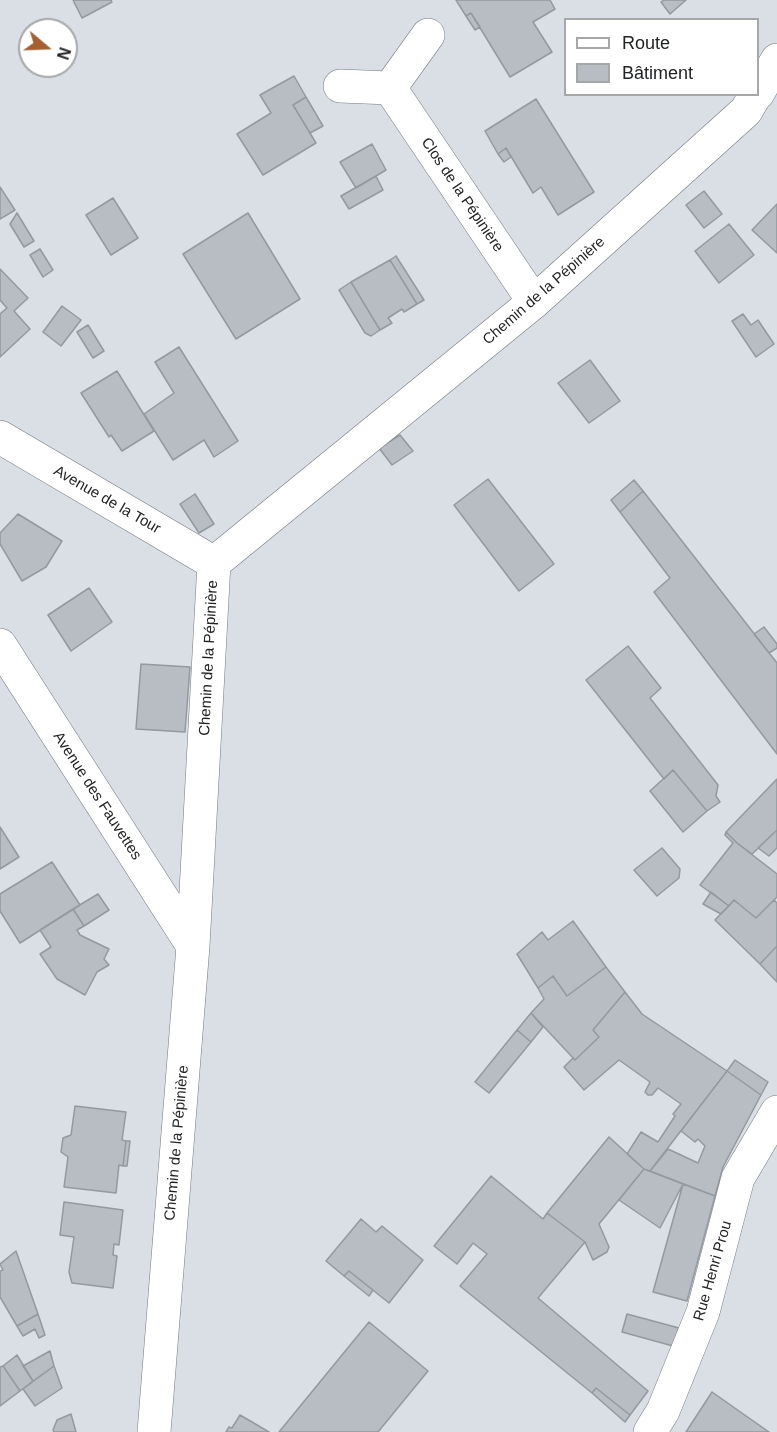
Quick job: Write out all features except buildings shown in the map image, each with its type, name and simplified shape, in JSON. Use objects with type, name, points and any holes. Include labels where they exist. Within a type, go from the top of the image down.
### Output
[{"type":"street","points":[[340,86],[390,88],[428,35]]},
{"type":"street","name":"Chemin de la Pépinière","points":[[759,91],[777,60]]},
{"type":"street","name":"Clos de la Pépinière","points":[[390,88],[534,302]]},
{"type":"street","name":"Chemin de la Pépinière","points":[[154,1432],[193,946],[214,563],[534,302],[746,111],[756,96]]},
{"type":"street","name":"Avenue de la Tour","points":[[0,437],[214,563]]},
{"type":"street","name":"Avenue des Fauvettes","points":[[0,645],[193,946]]},
{"type":"street","name":"Rue Henri Prou","points":[[650,1432],[663,1411],[703,1312],[738,1178],[777,1112]]}]
